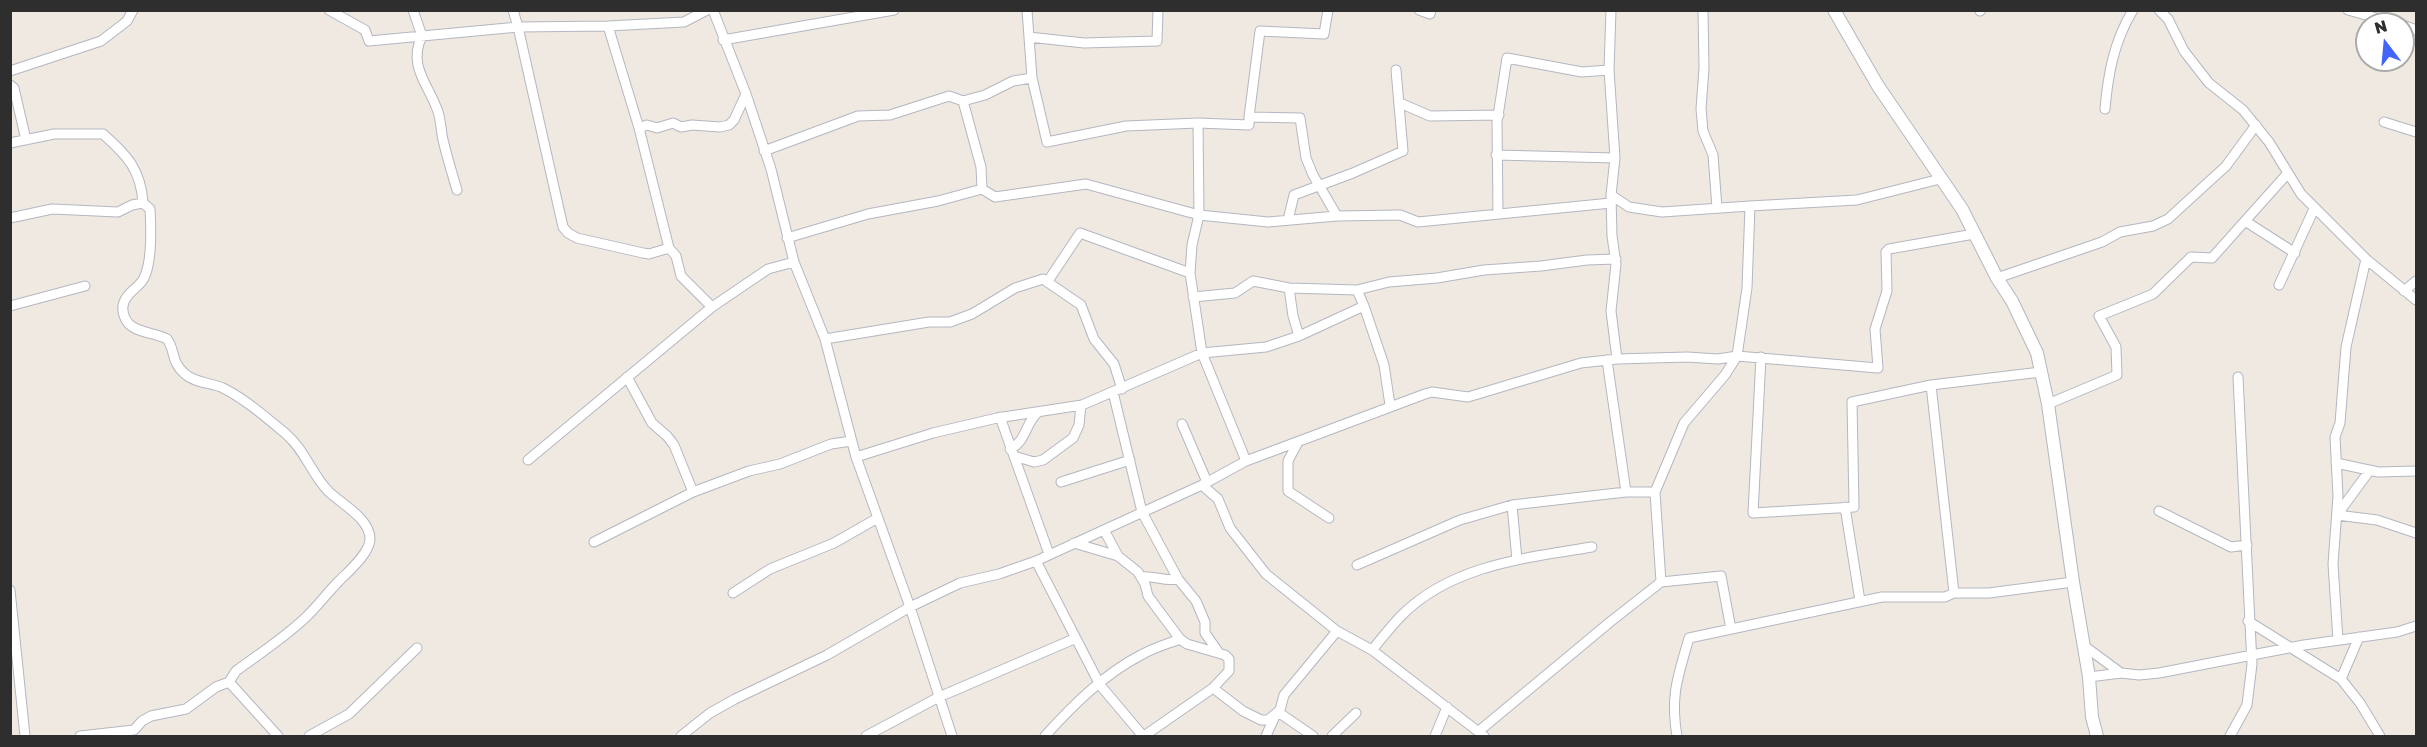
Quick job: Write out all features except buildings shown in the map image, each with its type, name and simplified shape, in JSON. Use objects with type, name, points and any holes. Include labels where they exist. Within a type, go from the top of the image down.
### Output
[{"type":"street","points":[[10,71],[101,41],[127,21],[133,10]]},
{"type":"street","points":[[329,10],[365,30],[369,41],[518,27],[684,22],[707,10]]},
{"type":"street","points":[[413,10],[422,36],[419,42],[417,63],[419,72],[438,111],[442,139],[457,190]]},
{"type":"street","points":[[513,10],[563,227],[577,238],[643,253],[649,254],[669,248]]},
{"type":"street","points":[[713,10],[746,94],[771,169],[787,238],[825,339],[856,457],[876,519],[910,607],[952,736]]},
{"type":"street","points":[[723,40],[894,10]]},
{"type":"street","points":[[1027,10],[1032,78],[1047,141],[1126,126],[1198,123],[1249,125],[1260,31],[1324,34],[1328,10]]},
{"type":"street","points":[[1029,37],[1084,43],[1157,40],[1158,10]]},
{"type":"street","points":[[1419,10],[1430,14],[1431,10]]},
{"type":"street","points":[[1611,10],[1609,70],[1615,158],[1611,199],[1612,236],[1616,259],[1611,311],[1612,359],[1626,492]]},
{"type":"street","points":[[1703,10],[1704,68],[1701,109],[1703,131],[1713,155],[1717,208]]},
{"type":"street","points":[[1834,10],[1878,86],[1962,209],[1997,278],[2012,301],[2037,353],[2049,404],[2073,582],[2089,677],[2092,717],[2097,736]]},
{"type":"street","points":[[2105,109],[2108,76],[2122,28],[2133,10]]},
{"type":"street","points":[[2160,10],[2168,19],[2184,51],[2198,69],[2209,82],[2256,124],[2301,194],[2314,209],[2366,260],[2416,300]]},
{"type":"street","points":[[608,26],[639,128],[669,248],[676,256],[681,276],[712,307]]},
{"type":"street","points":[[1498,213],[1497,122],[1507,58],[1582,72],[1609,70]]},
{"type":"street","points":[[1288,220],[1294,195],[1402,151],[1396,69]]},
{"type":"street","points":[[764,152],[858,116],[890,115],[949,96],[963,101],[985,95],[1012,81],[1032,78]]},
{"type":"street","points":[[10,85],[14,88],[26,140]]},
{"type":"street","points":[[639,128],[647,125],[657,128],[673,123],[681,127],[720,128],[729,125],[734,120],[746,94]]},
{"type":"street","points":[[963,101],[981,167],[982,189]]},
{"type":"street","points":[[1400,103],[1430,116],[1499,115]]},
{"type":"street","points":[[1249,117],[1300,118],[1306,158],[1337,216]]},
{"type":"street","points":[[2384,122],[2416,132]]},
{"type":"street","points":[[1198,123],[1199,215],[1192,245],[1190,273],[1193,297],[1202,353],[1246,461]]},
{"type":"street","points":[[1997,278],[2102,242],[2120,232],[2153,226],[2168,219],[2226,166],[2256,124]]},
{"type":"street","points":[[10,143],[54,134],[103,134],[126,154],[142,184],[143,203],[150,209],[151,223],[147,271],[144,280],[123,303],[128,323],[133,327],[167,339],[170,343],[172,357],[186,375],[222,387],[240,398],[287,435],[302,452],[328,491],[368,528],[370,538],[369,547],[352,571],[340,580],[305,619],[236,671],[229,682],[216,687],[186,709],[151,716],[141,721],[134,730],[80,736]]},
{"type":"street","points":[[1496,155],[1615,158]]},
{"type":"street","points":[[2049,404],[2117,375],[2116,347],[2099,316],[2153,294],[2191,257],[2212,258],[2288,173]]},
{"type":"street","points":[[787,238],[868,214],[938,201],[982,189],[996,197],[1086,184],[1199,215],[1268,222],[1337,216],[1400,214],[1418,222],[1611,199],[1629,207],[1662,212],[1857,200],[1940,179]]},
{"type":"street","points":[[10,218],[52,209],[118,212],[132,205],[143,203]]},
{"type":"street","points":[[1661,582],[1655,492],[1684,423],[1725,375],[1737,356],[1747,288],[1750,206]]},
{"type":"street","points":[[2279,285],[2314,209]]},
{"type":"street","points":[[2245,221],[2295,253]]},
{"type":"street","points":[[1048,281],[1080,233],[1190,273]]},
{"type":"street","points":[[681,736],[719,708],[827,655],[910,607],[960,583],[999,574],[1036,561],[1204,483],[1246,461],[1390,405],[1432,392],[1468,397],[1581,363],[1612,359],[1687,357],[1718,359],[1737,356],[1878,368],[1875,329],[1887,291],[1886,252],[1889,249],[1974,234]]},
{"type":"street","points":[[1193,297],[1235,293],[1253,281],[1289,288],[1358,290],[1389,282],[1437,278],[1484,270],[1616,259]]},
{"type":"street","points":[[2338,640],[2333,564],[2337,515],[2335,437],[2340,423],[2346,347],[2366,260]]},
{"type":"street","points":[[528,460],[712,307],[768,269],[794,261]]},
{"type":"street","points":[[825,339],[929,322],[950,322],[972,314],[1029,282],[1043,279],[1081,305],[1094,339],[1114,364],[1130,460],[1142,512],[1178,579],[1196,601],[1205,622],[1206,633],[1219,653]]},
{"type":"street","points":[[2404,291],[2416,281]]},
{"type":"street","points":[[10,306],[85,286]]},
{"type":"street","points":[[1289,288],[1299,336]]},
{"type":"street","points":[[1358,290],[1384,364],[1390,405]]},
{"type":"street","points":[[856,457],[933,433],[1000,417],[1081,405],[1202,353],[1266,347],[1299,336],[1364,306]]},
{"type":"street","points":[[1761,357],[1753,513],[1854,507],[1852,402],[1931,386],[2041,372]]},
{"type":"street","points":[[627,377],[652,423],[674,445],[693,492]]},
{"type":"street","points":[[2230,736],[2248,698],[2251,655],[2238,377]]},
{"type":"street","points":[[1931,386],[1954,593]]},
{"type":"street","points":[[1012,453],[1034,462],[1043,460],[1073,438],[1079,425],[1081,405]]},
{"type":"street","points":[[1012,453],[1027,432],[1031,418],[1039,412]]},
{"type":"street","points":[[1000,417],[1049,554]]},
{"type":"street","points":[[1182,424],[1204,483],[1218,499],[1230,528],[1266,574],[1336,630],[1372,650],[1482,734],[1661,582],[1721,576],[1731,628]]},
{"type":"street","points":[[594,542],[693,492],[749,471],[780,464],[831,444],[852,441]]},
{"type":"street","points":[[1298,442],[1288,461],[1288,491],[1329,518]]},
{"type":"street","points":[[1061,482],[1130,460]]},
{"type":"street","points":[[2336,464],[2370,470],[2416,471]]},
{"type":"street","points":[[2337,515],[2370,470]]},
{"type":"street","points":[[1357,565],[1460,520],[1512,505],[1626,492],[1655,492]]},
{"type":"street","points":[[1512,505],[1517,560]]},
{"type":"street","points":[[1845,507],[1860,601]]},
{"type":"street","points":[[2159,511],[2231,547],[2247,545]]},
{"type":"street","points":[[2337,515],[2377,520],[2416,533]]},
{"type":"street","points":[[732,593],[771,569],[834,543],[876,519]]},
{"type":"street","points":[[1104,530],[1118,556]]},
{"type":"street","points":[[1036,561],[1074,639],[1100,685],[1144,736],[1213,688],[1229,671],[1231,665],[1229,659],[1219,653],[1182,640],[1148,596],[1138,572],[1118,556],[1074,543]]},
{"type":"street","points":[[1372,650],[1402,615],[1449,581],[1482,568],[1592,547]]},
{"type":"street","points":[[1141,577],[1178,579]]},
{"type":"street","points":[[1677,736],[1673,712],[1674,692],[1689,638],[1882,597],[1944,597],[1954,593],[1989,593],[2073,582]]},
{"type":"street","points":[[10,590],[25,736]]},
{"type":"street","points":[[2248,621],[2341,679],[2360,703],[2380,736]]},
{"type":"street","points":[[2089,677],[2121,673],[2139,675],[2159,673],[2416,626]]},
{"type":"street","points":[[1266,736],[1284,695],[1336,630]]},
{"type":"street","points":[[1046,736],[1071,707],[1122,666],[1143,654],[1206,633]]},
{"type":"street","points":[[2341,679],[2360,637]]},
{"type":"street","points":[[866,736],[939,697],[1074,639]]},
{"type":"street","points":[[2083,645],[2121,673]]},
{"type":"street","points":[[309,736],[349,714],[417,648]]},
{"type":"street","points":[[229,682],[278,736]]},
{"type":"street","points":[[1213,688],[1243,711],[1261,720],[1276,714]]},
{"type":"street","points":[[1435,736],[1447,707]]},
{"type":"street","points":[[1332,736],[1356,713]]},
{"type":"street","points":[[1276,714],[1313,736]]}]
